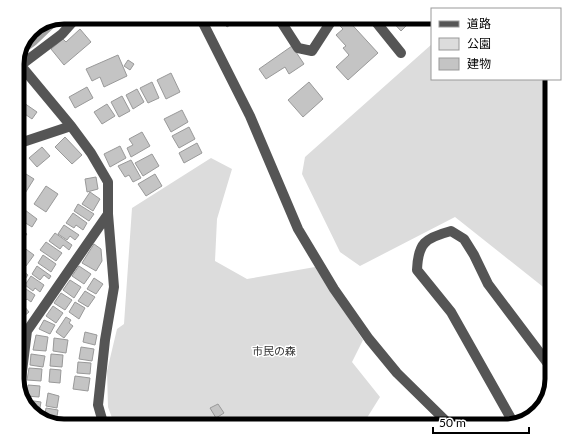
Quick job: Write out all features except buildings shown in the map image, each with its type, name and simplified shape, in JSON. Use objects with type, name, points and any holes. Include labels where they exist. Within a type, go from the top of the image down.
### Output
[{"type":"street","points":[[24,60],[62,34],[71,24]]},
{"type":"street","points":[[204,24],[250,116],[298,229],[334,289],[369,339],[397,373],[444,419]]},
{"type":"street","points":[[283,24],[298,48],[312,51],[329,24]]},
{"type":"street","points":[[378,24],[401,53]]},
{"type":"street","points":[[24,71],[71,126],[91,153],[108,182],[108,214],[114,287],[105,340],[98,405],[102,419]]},
{"type":"street","points":[[24,142],[71,126]]},
{"type":"street","points":[[24,355],[27,330],[108,214]]},
{"type":"street","points":[[511,418],[451,312],[417,270],[417,258],[421,245],[435,235],[451,231],[464,239],[474,255],[488,284],[545,360]]},
{"type":"green space","points":[[431,45],[431,80],[545,80],[545,288],[455,217],[360,266],[340,252],[302,174],[305,157]]},
{"type":"green space","name":"市民の森","points":[[211,158],[232,169],[217,219],[215,261],[247,279],[315,267],[363,340],[352,362],[380,397],[366,419],[112,419],[108,407],[107,371],[117,329],[124,324],[132,208]]},
{"type":"waterway","points":[[27,49],[53,26]]}]
